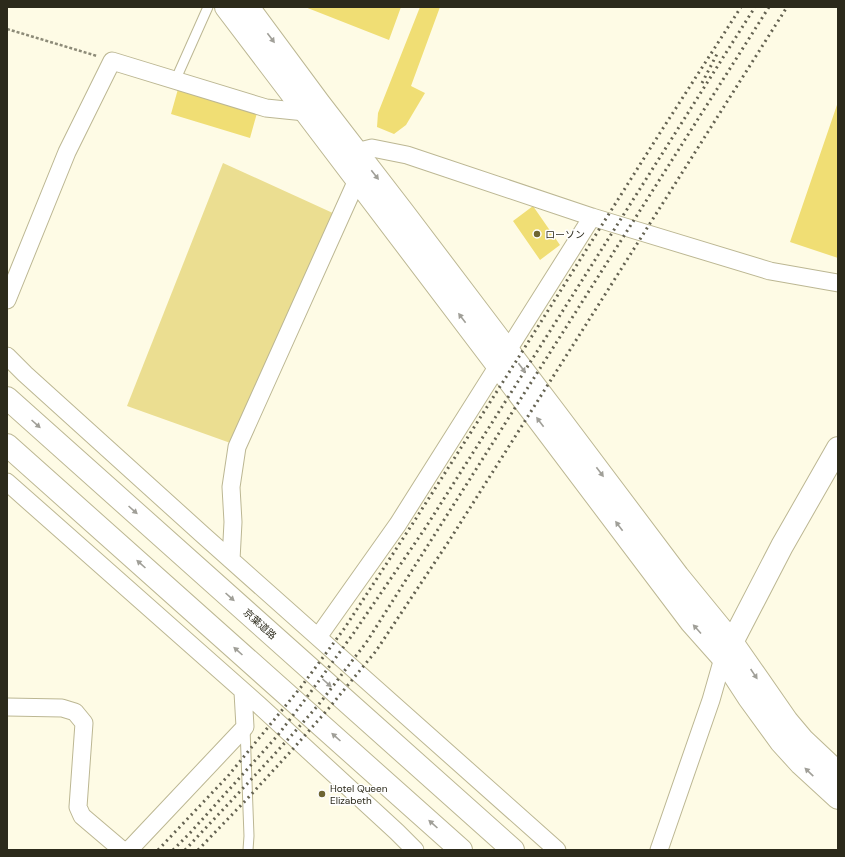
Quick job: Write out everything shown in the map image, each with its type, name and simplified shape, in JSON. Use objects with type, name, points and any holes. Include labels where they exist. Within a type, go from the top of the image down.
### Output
[{"type":"main road","points":[[226,7],[312,107],[348,155],[403,212],[503,358],[691,622],[728,650],[803,740],[838,774]]},
{"type":"main road","points":[[248,7],[312,107]]},
{"type":"main road","points":[[348,155],[358,180],[503,358]]},
{"type":"main road","name":"京葉道路","points":[[7,398],[513,850]]},
{"type":"main road","points":[[7,445],[462,850]]},
{"type":"main road","points":[[728,650],[782,546],[838,448]]},
{"type":"main road","points":[[728,650],[749,698],[781,742],[801,764],[838,798]]},
{"type":"street","points":[[7,300],[67,152],[112,61],[266,108],[312,107]]},
{"type":"street","points":[[348,155],[372,148],[407,154],[592,217],[770,271],[838,283]]},
{"type":"street","points":[[231,560],[233,522],[231,487],[237,447],[358,180]]},
{"type":"street","points":[[318,637],[398,524],[592,217]]},
{"type":"street","points":[[7,356],[30,379],[231,560],[557,850]]},
{"type":"street","points":[[7,482],[243,692],[415,850]]},
{"type":"street","points":[[659,850],[728,650]]},
{"type":"street","points":[[129,850],[245,727],[243,692]]},
{"type":"street","points":[[7,707],[62,708],[75,712],[84,724],[78,807],[82,816],[122,850]]},
{"type":"lane","points":[[175,81],[208,7]]},
{"type":"lane","points":[[245,727],[250,836],[248,850]]},
{"type":"path","points":[[7,29],[112,61]]},
{"type":"shaded area","points":[[223,163],[335,214],[236,445],[127,406]]},
{"type":"building","points":[[305,7],[401,7],[389,40]]},
{"type":"building","points":[[420,7],[440,7],[411,86],[425,93],[406,125],[394,134],[377,127],[378,113]]},
{"type":"building","points":[[178,89],[257,113],[250,138],[171,114]]},
{"type":"building","points":[[838,102],[838,258],[790,242]]},
{"type":"building","points":[[533,206],[560,245],[540,260],[513,221]]},
{"type":"railway","points":[[158,850],[228,776],[301,687],[344,629],[415,520],[741,7]]},
{"type":"railway","points":[[173,850],[278,735],[353,634],[426,527],[755,7]]},
{"type":"railway","points":[[185,850],[303,723],[366,643],[769,7]]},
{"type":"railway","points":[[198,850],[292,750],[376,651],[449,541],[787,7]]},
{"type":"railway","points":[[702,83],[717,54]]},
{"type":"place","name":"ローソン","points":[[537,234]]},
{"type":"place","name":"Hotel Queen Elizabeth","points":[[322,794]]}]
